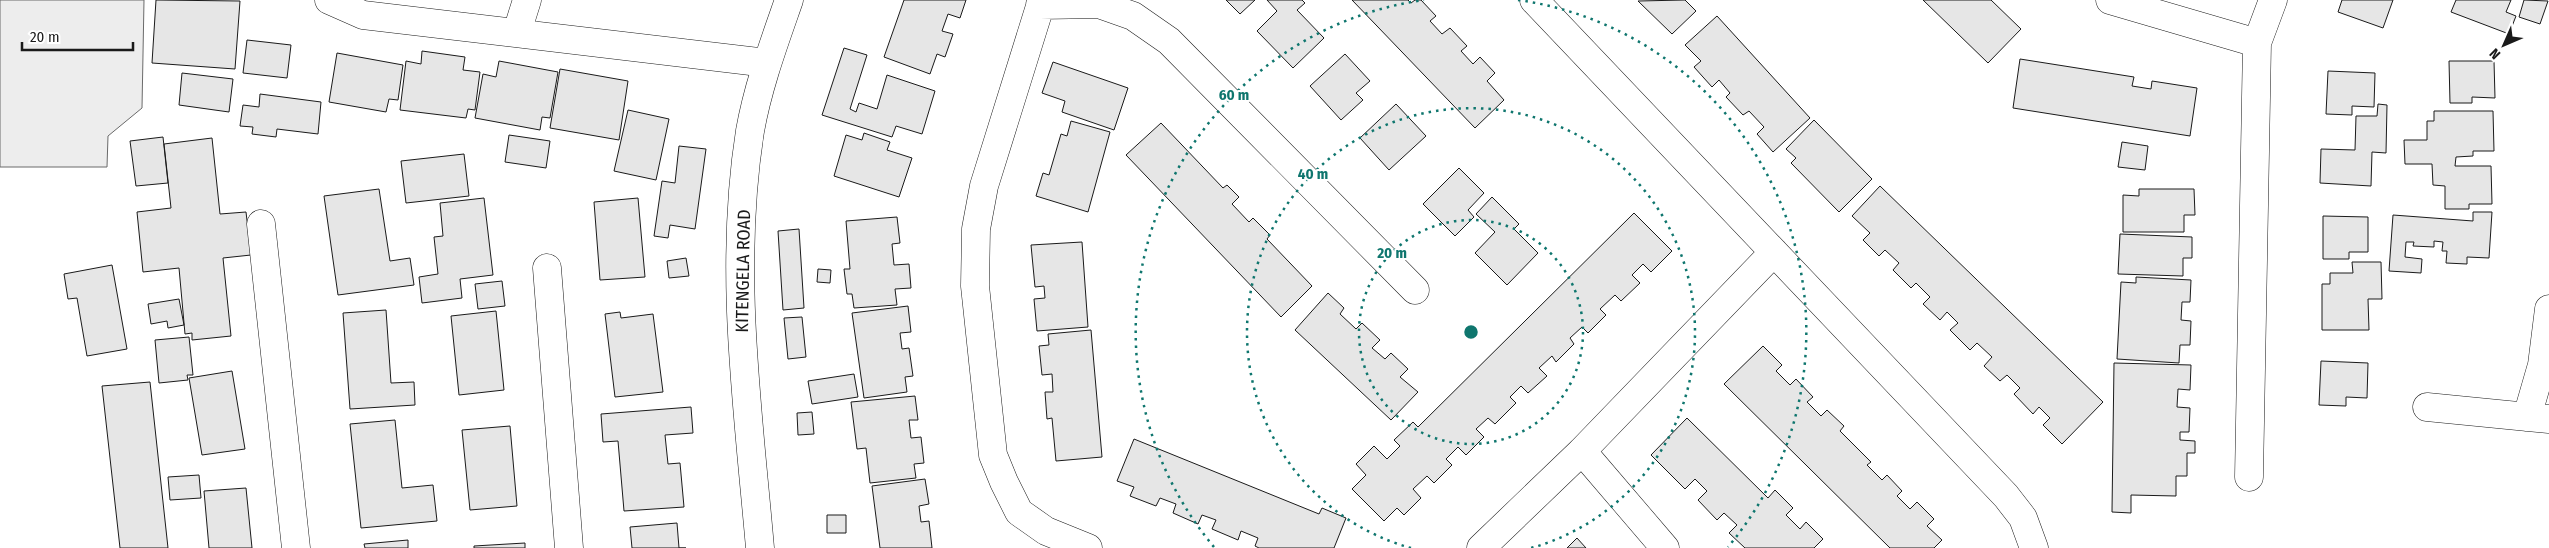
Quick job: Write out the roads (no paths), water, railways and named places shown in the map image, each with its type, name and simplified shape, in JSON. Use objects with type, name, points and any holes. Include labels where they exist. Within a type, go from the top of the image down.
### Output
[{"type":"street","points":[[329,0],[363,15],[767,63]]},
{"type":"street","points":[[517,32],[527,0]]},
{"type":"street","name":"KITENGELA ROAD","points":[[760,548],[740,320],[740,244],[750,131],[767,63],[788,0]]},
{"type":"street","points":[[2110,0],[2257,43]]},
{"type":"street","points":[[2249,477],[2257,43],[2273,0]]},
{"type":"street","points":[[1088,548],[1046,531],[1019,512],[1004,482],[993,455],[975,286],[976,229],[984,186],[1041,3],[1099,4],[1133,16],[1170,41],[1415,290]]},
{"type":"street","points":[[1543,3],[1774,252],[2006,496],[2023,518],[2034,548]]},
{"type":"street","points":[[261,224],[296,548]]},
{"type":"street","points":[[1481,548],[1582,451],[1774,252]]},
{"type":"street","points":[[546,268],[569,548]]},
{"type":"street","points":[[2427,407],[2538,418],[2549,309]]},
{"type":"street","points":[[1582,451],[1665,548]]}]
